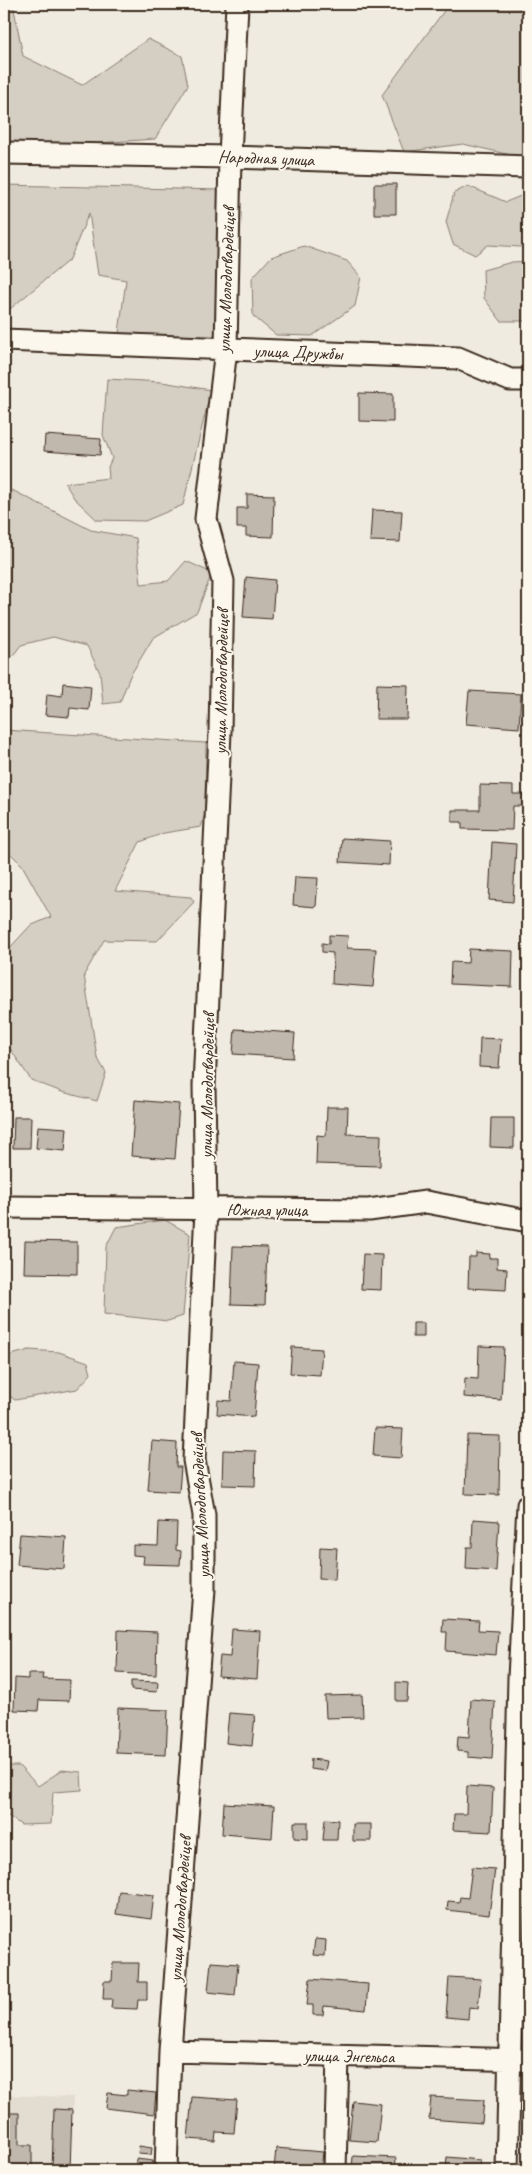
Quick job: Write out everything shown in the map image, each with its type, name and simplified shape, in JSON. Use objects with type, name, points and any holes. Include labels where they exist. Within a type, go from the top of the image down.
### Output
[{"type":"street","name":"улица Молодогвардейцев","points":[[166,2170],[170,2051],[204,1589],[204,1515],[194,1460],[206,1210],[204,1086],[220,732],[223,581],[206,519],[226,349],[230,157],[236,4]]},
{"type":"street","name":"Народная улица","points":[[4,153],[230,157],[528,167]]},
{"type":"street","name":"улица Дружбы","points":[[4,340],[458,358],[510,380],[528,380]]},
{"type":"street","name":"Южная улица","points":[[4,1207],[368,1210],[426,1202],[528,1221]]},
{"type":"street","points":[[507,2170],[519,2060],[519,1678],[528,1506]]},
{"type":"street","name":"улица Энгельса","points":[[170,2051],[519,2060]]},
{"type":"street","points":[[335,2170],[338,2056]]},
{"type":"shaded area","points":[[4,4],[13,4],[23,56],[82,85],[148,39],[182,56],[188,85],[155,139],[55,146],[4,146]]},
{"type":"shaded area","points":[[449,4],[513,4],[528,13],[528,159],[463,144],[404,152],[382,95]]},
{"type":"shaded area","points":[[4,185],[222,190],[223,343],[118,340],[126,280],[98,275],[89,213],[70,259],[4,314]]},
{"type":"shaded area","points":[[468,186],[506,202],[528,193],[528,242],[520,247],[488,245],[475,255],[453,244],[446,222],[454,193]]},
{"type":"shaded area","points":[[304,246],[347,261],[361,277],[355,306],[312,336],[276,335],[253,316],[252,278],[271,257]]},
{"type":"shaded area","points":[[528,261],[528,321],[501,321],[484,298],[483,270],[512,262]]},
{"type":"shaded area","points":[[107,379],[162,382],[211,390],[183,505],[145,521],[97,520],[74,498],[65,483],[109,478],[108,467],[112,458],[103,435]]},
{"type":"shaded area","points":[[12,490],[91,530],[136,538],[141,584],[168,581],[186,561],[212,573],[197,612],[153,638],[130,676],[120,702],[103,704],[100,673],[87,646],[53,637],[21,645],[4,667],[4,547]]},
{"type":"shaded area","points":[[4,730],[206,743],[205,813],[201,827],[164,833],[140,842],[115,891],[191,897],[194,902],[157,941],[104,940],[84,975],[97,1057],[106,1073],[97,1101],[62,1092],[31,1080],[5,1041],[4,954],[30,926],[51,917],[22,865],[4,847]]},
{"type":"shaded area","points":[[165,1220],[190,1234],[183,1316],[168,1321],[104,1314],[106,1247],[116,1227]]},
{"type":"shaded area","points":[[29,1350],[59,1352],[88,1362],[91,1374],[77,1389],[15,1400],[4,1392],[4,1357]]},
{"type":"shaded area","points":[[4,1766],[19,1766],[38,1786],[62,1770],[81,1772],[82,1790],[53,1792],[51,1824],[21,1825],[4,1813]]},
{"type":"shaded area","points":[[4,2095],[73,2097],[70,2170],[4,2170]]},
{"type":"building","points":[[374,184],[396,184],[396,214],[374,214]]},
{"type":"building","points":[[359,393],[393,394],[393,422],[359,421]]},
{"type":"building","points":[[45,435],[101,439],[100,455],[44,451]]},
{"type":"building","points":[[247,494],[274,495],[273,537],[246,536],[246,528],[237,528],[237,508],[247,508]]},
{"type":"building","points":[[372,510],[402,511],[400,542],[370,541]]},
{"type":"building","points":[[246,577],[275,580],[272,619],[243,617]]},
{"type":"building","points":[[63,683],[91,686],[89,710],[70,708],[69,717],[45,715],[47,694],[62,696]]},
{"type":"building","points":[[377,684],[408,685],[407,719],[376,719]]},
{"type":"building","points":[[469,691],[521,694],[519,728],[466,724]]},
{"type":"building","points":[[480,785],[513,786],[513,794],[526,794],[525,806],[513,806],[512,830],[462,829],[462,822],[452,822],[452,810],[480,810]]},
{"type":"building","points":[[342,838],[390,841],[389,865],[340,862]]},
{"type":"building","points":[[492,842],[516,844],[513,902],[489,900]]},
{"type":"building","points":[[295,877],[318,878],[316,907],[293,905]]},
{"type":"building","points":[[329,935],[348,936],[347,948],[376,949],[373,987],[332,984],[333,953],[322,952],[322,943],[329,944]]},
{"type":"building","points":[[469,949],[513,951],[512,987],[450,984],[451,962],[468,963]]},
{"type":"building","points":[[235,1029],[295,1033],[293,1058],[233,1054]]},
{"type":"building","points":[[480,1038],[501,1039],[499,1068],[479,1067]]},
{"type":"building","points":[[135,1100],[179,1104],[175,1159],[131,1156]]},
{"type":"building","points":[[327,1107],[348,1107],[347,1134],[381,1135],[380,1166],[316,1164],[317,1135],[326,1136]]},
{"type":"building","points":[[14,1117],[31,1117],[30,1148],[13,1148]]},
{"type":"building","points":[[491,1118],[514,1118],[514,1148],[490,1147]]},
{"type":"building","points":[[38,1126],[67,1128],[65,1151],[36,1148]]},
{"type":"building","points":[[25,1241],[77,1242],[77,1274],[24,1273]]},
{"type":"building","points":[[233,1246],[267,1247],[265,1305],[231,1304]]},
{"type":"building","points":[[476,1253],[490,1254],[489,1258],[497,1258],[497,1268],[507,1269],[506,1290],[468,1288],[469,1257],[476,1257]]},
{"type":"building","points":[[363,1254],[382,1255],[381,1290],[361,1289]]},
{"type":"building","points":[[413,1323],[424,1323],[424,1337],[413,1337]]},
{"type":"building","points":[[479,1346],[504,1347],[501,1400],[464,1397],[465,1378],[478,1379]]},
{"type":"building","points":[[292,1347],[322,1349],[320,1375],[290,1373]]},
{"type":"building","points":[[234,1361],[258,1363],[254,1417],[217,1414],[218,1400],[231,1401]]},
{"type":"building","points":[[375,1428],[403,1429],[401,1458],[373,1456]]},
{"type":"building","points":[[467,1435],[500,1436],[499,1495],[465,1494]]},
{"type":"building","points":[[152,1441],[177,1443],[176,1467],[181,1467],[179,1492],[148,1490]]},
{"type":"building","points":[[223,1450],[256,1451],[255,1486],[222,1485]]},
{"type":"building","points":[[473,1519],[499,1521],[496,1571],[466,1569],[467,1547],[472,1547]]},
{"type":"building","points":[[159,1522],[177,1523],[176,1550],[181,1551],[180,1565],[143,1564],[144,1556],[133,1555],[133,1545],[158,1546]]},
{"type":"building","points":[[20,1534],[66,1537],[64,1569],[17,1565]]},
{"type":"building","points":[[320,1547],[337,1548],[335,1580],[319,1579]]},
{"type":"building","points":[[443,1619],[479,1621],[478,1630],[498,1631],[496,1655],[446,1651],[447,1632],[442,1632]]},
{"type":"building","points":[[232,1629],[260,1631],[257,1679],[218,1676],[220,1656],[230,1657]]},
{"type":"building","points":[[118,1630],[157,1632],[156,1675],[117,1673]]},
{"type":"building","points":[[28,1674],[43,1674],[42,1679],[70,1680],[69,1701],[39,1700],[38,1711],[14,1710],[15,1678],[28,1679]]},
{"type":"building","points":[[131,1681],[158,1682],[157,1692],[131,1690]]},
{"type":"building","points":[[396,1682],[408,1683],[407,1701],[396,1701]]},
{"type":"building","points":[[362,1695],[363,1717],[326,1718],[325,1696]]},
{"type":"building","points":[[471,1699],[495,1701],[492,1759],[468,1757],[468,1752],[457,1751],[458,1736],[469,1737]]},
{"type":"building","points":[[118,1708],[168,1710],[166,1755],[116,1753]]},
{"type":"building","points":[[229,1713],[255,1715],[252,1746],[226,1743]]},
{"type":"building","points":[[311,1759],[327,1761],[325,1771],[310,1769]]},
{"type":"building","points":[[467,1786],[493,1788],[491,1832],[453,1830],[454,1814],[466,1814]]},
{"type":"building","points":[[224,1803],[274,1806],[272,1838],[222,1834]]},
{"type":"building","points":[[325,1819],[338,1820],[337,1840],[323,1840]]},
{"type":"building","points":[[294,1822],[308,1822],[308,1839],[294,1838]]},
{"type":"building","points":[[353,1824],[371,1824],[371,1841],[353,1841]]},
{"type":"building","points":[[472,1867],[495,1869],[489,1915],[447,1910],[448,1901],[459,1902],[460,1897],[468,1898]]},
{"type":"building","points":[[119,1891],[154,1895],[151,1919],[116,1914]]},
{"type":"building","points":[[315,1939],[326,1940],[325,1956],[313,1955]]},
{"type":"building","points":[[211,1962],[238,1964],[235,1995],[208,1992]]},
{"type":"building","points":[[113,1963],[139,1963],[138,1982],[147,1982],[147,2000],[138,2000],[137,2009],[111,2008],[112,1999],[103,1999],[104,1981],[112,1981]]},
{"type":"building","points":[[449,1977],[481,1979],[478,2008],[469,2007],[468,2019],[446,2017]]},
{"type":"building","points":[[310,1979],[368,1984],[366,2010],[324,2006],[323,2015],[313,2015],[313,2005],[307,2005]]},
{"type":"building","points":[[127,2090],[156,2093],[154,2114],[106,2108],[108,2093],[127,2095]]},
{"type":"building","points":[[192,2097],[237,2100],[234,2133],[216,2132],[215,2141],[188,2139]]},
{"type":"building","points":[[431,2097],[484,2100],[482,2123],[429,2119]]},
{"type":"building","points":[[353,2101],[381,2104],[377,2142],[349,2140]]},
{"type":"building","points":[[54,2109],[72,2110],[70,2170],[52,2170]]},
{"type":"building","points":[[4,2113],[19,2113],[19,2145],[32,2145],[32,2170],[4,2170]]},
{"type":"building","points":[[139,2146],[152,2148],[151,2155],[138,2154]]},
{"type":"building","points":[[276,2148],[323,2152],[321,2170],[274,2170]]},
{"type":"building","points":[[353,2156],[396,2158],[395,2170],[352,2170]]},
{"type":"building","points":[[447,2157],[480,2160],[479,2170],[446,2170]]},
{"type":"building","points":[[136,2159],[153,2161],[151,2170],[135,2170]]}]
